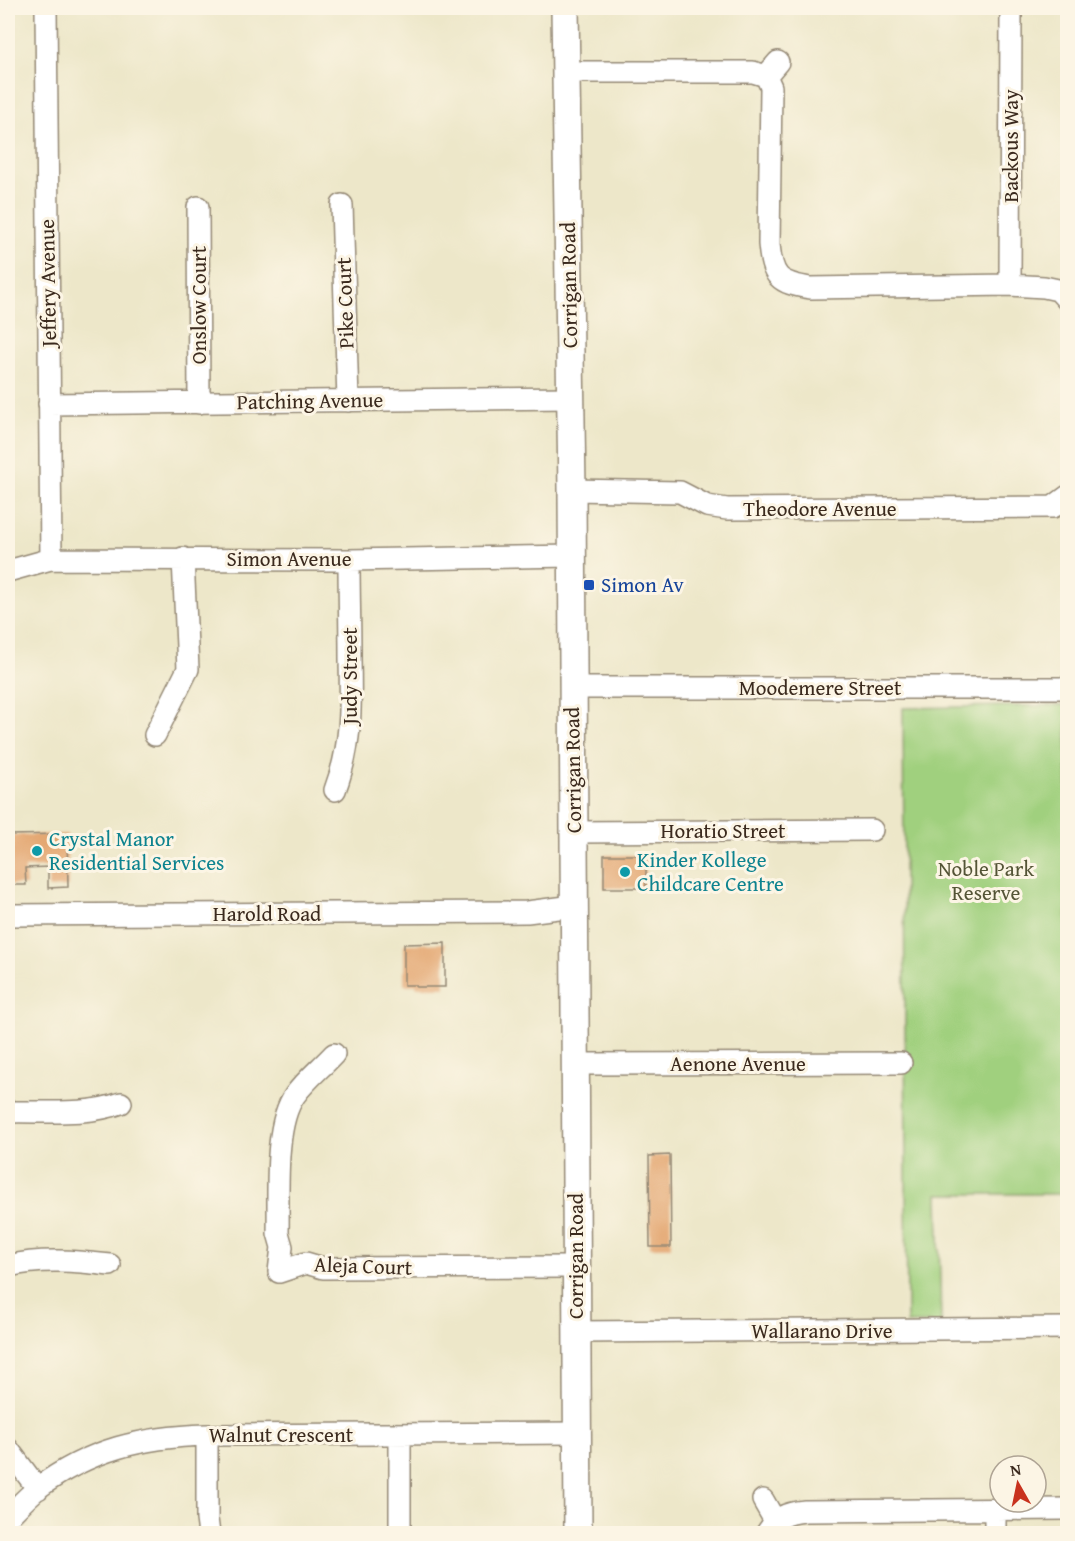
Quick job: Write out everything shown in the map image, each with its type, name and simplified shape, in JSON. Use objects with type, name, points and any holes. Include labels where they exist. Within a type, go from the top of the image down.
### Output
[{"type":"main road","name":"Corrigan Road","points":[[565,8],[572,490],[578,1533]]},
{"type":"street","name":"Jeffery Avenue","points":[[46,8],[51,560]]},
{"type":"street","name":"Backous Way","points":[[1010,285],[1011,8]]},
{"type":"street","points":[[566,72],[753,72],[772,69],[769,244],[771,263],[777,277],[790,285],[810,288],[1010,285],[1058,290],[1068,301]]},
{"type":"street","name":"Pike Court","points":[[342,205],[348,401]]},
{"type":"street","name":"Onslow Court","points":[[198,207],[200,402]]},
{"type":"street","name":"Patching Avenue","points":[[49,404],[570,398]]},
{"type":"street","name":"Theodore Avenue","points":[[572,490],[680,492],[708,506],[727,509],[1053,507],[1068,496]]},
{"type":"street","name":"Simon Avenue","points":[[8,571],[51,560],[183,558],[349,560],[572,556]]},
{"type":"street","points":[[155,735],[188,669],[183,558]]},
{"type":"street","name":"Judy Street","points":[[335,790],[344,767],[349,743],[351,709],[349,560]]},
{"type":"street","name":"Moodemere Street","points":[[572,688],[1068,688]]},
{"type":"street","name":"Horatio Street","points":[[574,832],[872,830]]},
{"type":"street","name":"Harold Road","points":[[8,915],[575,912]]},
{"type":"street","name":"Aleja Court","points":[[334,1054],[294,1096],[284,1125],[280,1141],[278,1233],[282,1247],[279,1272],[306,1263],[323,1268],[576,1267]]},
{"type":"street","name":"Aenone Avenue","points":[[576,1064],[901,1063]]},
{"type":"street","points":[[8,1112],[101,1110],[121,1103]]},
{"type":"street","points":[[8,1266],[32,1262],[110,1265]]},
{"type":"street","name":"Wallarano Drive","points":[[577,1332],[1068,1328]]},
{"type":"street","name":"Walnut Crescent","points":[[8,1517],[38,1489],[82,1462],[109,1449],[147,1439],[207,1435],[578,1433]]},
{"type":"street","points":[[400,1434],[400,1533]]},
{"type":"street","points":[[207,1435],[209,1533]]},
{"type":"street","points":[[8,1449],[38,1489]]},
{"type":"street","points":[[763,1500],[770,1527],[789,1513],[805,1511],[988,1510]]},
{"type":"street","points":[[1048,1509],[1068,1509]]},
{"type":"street","points":[[995,1514],[995,1533]]},
{"type":"green space","name":"Noble Park Reserve","points":[[1067,705],[1067,1194],[938,1194],[941,1323],[907,1323],[903,708]]},
{"type":"building","name":"Crystal Manor Residential Services","points":[[67,834],[68,887],[48,888],[48,867],[25,868],[26,885],[8,885],[8,835]]},
{"type":"building","name":"Kinder Kollege Childcare Centre","points":[[604,855],[646,855],[646,888],[604,888]]},
{"type":"building","points":[[445,943],[445,987],[404,985],[404,944]]},
{"type":"building","points":[[670,1155],[671,1247],[650,1247],[649,1156]]},
{"type":"place","name":"Simon Av","points":[[589,585]]},
{"type":"place","name":"Crystal Manor Residential Services","points":[[37,851]]},
{"type":"place","name":"Kinder Kollege Childcare Centre","points":[[625,872]]}]
